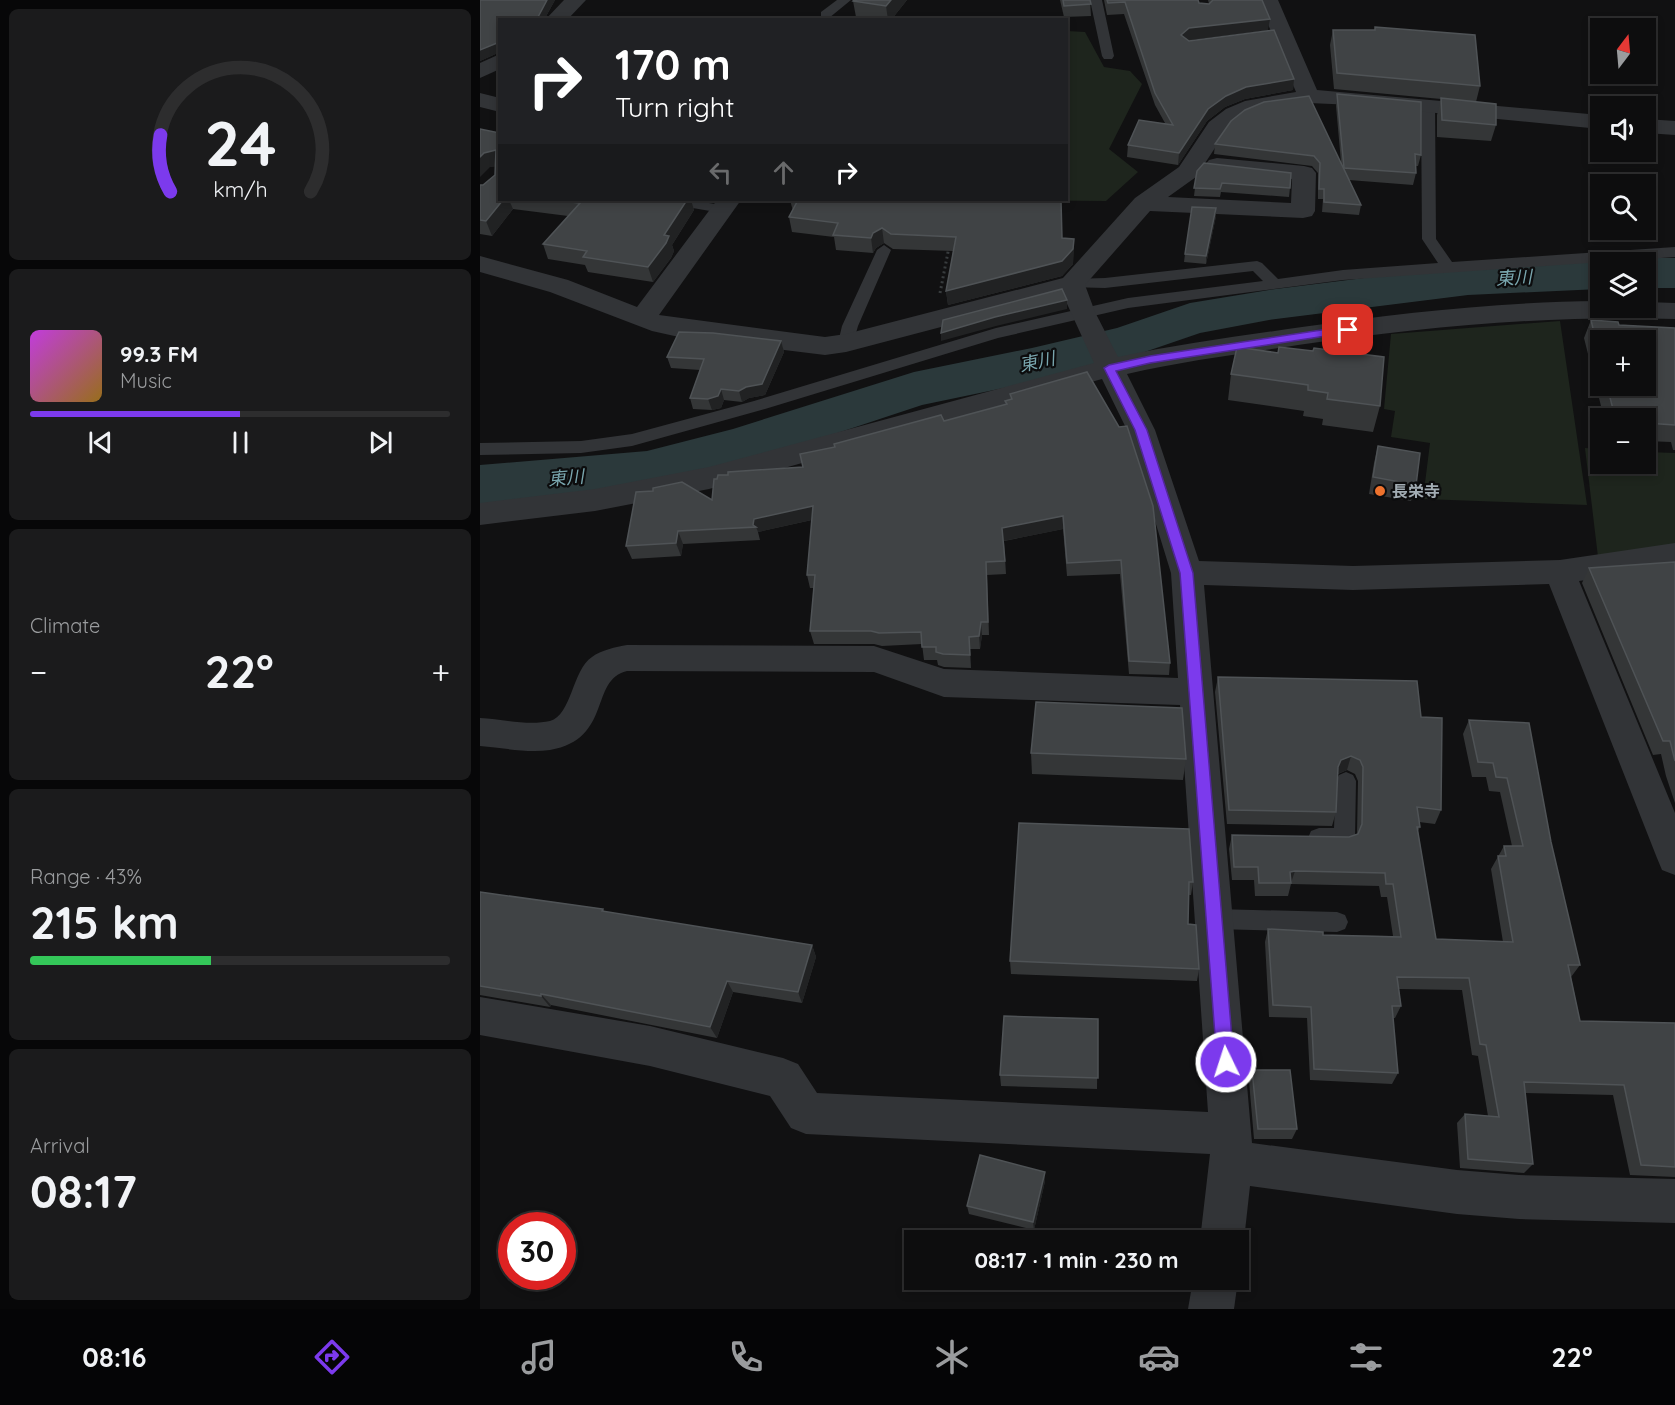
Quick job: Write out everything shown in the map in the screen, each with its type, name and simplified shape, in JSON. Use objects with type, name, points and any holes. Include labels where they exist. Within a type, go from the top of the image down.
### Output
[{"type":"street","points":[[557,18],[576,0]]},
{"type":"street","points":[[1268,0],[1277,36],[1309,96]]},
{"type":"street","points":[[480,72],[498,61]]},
{"type":"street","points":[[480,264],[559,286],[642,318],[679,328],[825,346],[846,343],[1072,284],[1144,203],[1188,172],[1217,127],[1234,114],[1269,102],[1309,96],[1590,121]]},
{"type":"street","points":[[480,100],[498,104]]},
{"type":"street","points":[[1656,127],[1675,128]]},
{"type":"street","points":[[1144,203],[1302,211],[1304,173],[1195,161]]},
{"type":"street","points":[[642,318],[661,296],[726,204]]},
{"type":"street","points":[[1072,284],[1084,316],[1141,430],[1187,573],[1196,692],[1220,836],[1215,919],[1231,1148],[1223,1230]]},
{"type":"street","points":[[480,514],[558,506],[709,478],[1106,362],[1161,358],[1413,321],[1508,312],[1613,308],[1675,310]]},
{"type":"street","points":[[1187,573],[1353,578],[1560,572],[1675,555]]},
{"type":"street","points":[[1560,572],[1661,789],[1675,858]]},
{"type":"street","points":[[480,732],[540,735],[558,733],[572,726],[579,717],[594,677],[610,662],[627,658],[874,658],[894,663],[927,680],[944,683],[1196,692]]},
{"type":"street","points":[[480,1016],[650,1046],[783,1079],[806,1113],[1231,1148],[1457,1192],[1519,1197],[1675,1201]]},
{"type":"street","points":[[1211,1309],[1214,1290]]},
{"type":"lane","points":[[825,15],[845,0]]},
{"type":"lane","points":[[1096,0],[1108,56]]},
{"type":"lane","points":[[1428,105],[1430,238],[1448,266]]},
{"type":"lane","points":[[683,201],[726,204]]},
{"type":"lane","points":[[846,343],[850,326],[884,250]]},
{"type":"lane","points":[[480,449],[581,447],[632,440],[759,405],[996,333],[1194,292],[1448,266],[1675,252]]},
{"type":"lane","points":[[1072,284],[1105,283],[1257,266],[1274,283]]},
{"type":"lane","points":[[1299,837],[1344,838],[1346,781]]},
{"type":"lane","points":[[1215,919],[1337,922]]},
{"type":"path","points":[[934,320],[950,246]]},
{"type":"shaded area","points":[[1068,31],[1085,32],[1104,67],[1130,71],[1142,84],[1109,149],[1138,172],[1106,201],[1068,201]]},
{"type":"shaded area","points":[[1560,321],[1587,505],[1423,499],[1430,443],[1391,437],[1395,411],[1384,409],[1391,334]]},
{"type":"shaded area","points":[[1585,448],[1590,448],[1590,474],[1656,474],[1656,452],[1675,453],[1675,546],[1598,557]]},
{"type":"building","points":[[480,0],[547,0],[538,17],[498,18],[498,42],[480,50]]},
{"type":"building","points":[[854,0],[891,0],[886,6]]},
{"type":"building","points":[[1063,0],[1090,0],[1091,4],[1064,6]]},
{"type":"building","points":[[1107,0],[1198,0],[1199,3],[1209,4],[1213,0],[1262,0],[1270,19],[1189,28],[1181,35],[1189,41],[1274,30],[1294,79],[1246,87],[1226,96],[1208,109],[1179,153],[1128,145],[1139,120],[1173,125],[1155,93],[1125,2],[1108,3]]},
{"type":"building","points":[[1375,27],[1475,35],[1480,86],[1337,73],[1333,30],[1375,30]]},
{"type":"building","points":[[1337,94],[1421,102],[1421,155],[1415,154],[1416,173],[1344,168]]},
{"type":"building","points":[[1309,96],[1361,205],[1324,202],[1324,189],[1319,189],[1320,163],[1314,156],[1215,144],[1231,121],[1245,110],[1264,102]]},
{"type":"building","points":[[1441,98],[1496,104],[1496,125],[1442,120]]},
{"type":"building","points":[[480,129],[498,133],[498,201],[502,201],[486,221],[480,220],[480,185],[495,175],[496,150],[484,153],[480,157]]},
{"type":"building","points":[[1204,163],[1291,173],[1290,188],[1222,183],[1220,189],[1194,188],[1197,171]]},
{"type":"building","points":[[561,201],[686,201],[664,235],[669,236],[666,243],[648,267],[583,257],[587,251],[543,244],[580,203]]},
{"type":"building","points":[[797,201],[1061,201],[1062,238],[1074,239],[1073,249],[1062,261],[946,291],[956,237],[891,234],[882,228],[873,233],[871,238],[833,235],[838,223],[789,217]]},
{"type":"building","points":[[1192,207],[1216,208],[1206,256],[1185,254]]},
{"type":"building","points":[[1062,289],[1067,300],[941,333],[943,320]]},
{"type":"building","points":[[1591,320],[1618,322],[1619,325],[1675,328],[1675,425],[1656,424],[1656,408],[1613,408],[1610,396],[1656,396],[1656,330],[1593,330]]},
{"type":"building","points":[[679,332],[713,333],[781,341],[762,384],[739,391],[721,389],[718,396],[708,399],[690,398],[704,359],[667,357]]},
{"type":"building","points":[[1237,347],[1278,353],[1279,347],[1313,351],[1314,348],[1384,357],[1380,406],[1327,399],[1328,393],[1308,390],[1308,385],[1231,374]]},
{"type":"building","points":[[1087,372],[1119,427],[1127,426],[1153,506],[1170,663],[1129,661],[1121,560],[1067,563],[1063,516],[1002,528],[1005,561],[986,562],[988,622],[981,622],[979,636],[969,637],[970,655],[943,654],[936,652],[936,647],[922,647],[921,632],[810,631],[815,575],[807,575],[813,506],[754,519],[753,525],[756,527],[678,531],[676,543],[626,546],[636,492],[653,491],[653,488],[682,482],[712,500],[714,479],[717,479],[718,475],[728,475],[728,472],[803,467],[800,454],[835,447],[834,444],[941,415],[944,421],[1007,404],[1005,401],[1012,399],[1010,394]]},
{"type":"building","points":[[1378,446],[1420,453],[1416,485],[1373,477]]},
{"type":"building","points":[[1675,562],[1675,761],[1670,741],[1663,741],[1589,568]]},
{"type":"building","points":[[1218,677],[1417,681],[1421,717],[1442,718],[1441,810],[1417,807],[1420,827],[1417,827],[1436,939],[1513,942],[1498,856],[1506,856],[1504,846],[1523,846],[1507,778],[1496,777],[1493,763],[1478,762],[1469,720],[1529,723],[1551,842],[1580,965],[1568,965],[1580,1021],[1675,1023],[1675,1167],[1641,1165],[1624,1085],[1524,1082],[1533,1164],[1468,1159],[1465,1114],[1499,1117],[1486,1045],[1480,1044],[1469,978],[1397,977],[1401,1006],[1392,1006],[1398,1073],[1314,1069],[1311,1007],[1273,1005],[1268,929],[1323,932],[1323,935],[1401,937],[1393,884],[1386,884],[1385,873],[1295,871],[1290,872],[1291,883],[1259,883],[1258,867],[1234,867],[1232,835],[1349,837],[1358,834],[1362,824],[1363,767],[1360,760],[1351,756],[1341,760],[1338,767],[1336,812],[1229,810]]},
{"type":"building","points":[[1036,702],[1182,708],[1186,759],[1031,753]]},
{"type":"building","points":[[1019,823],[1189,829],[1193,882],[1189,882],[1188,924],[1196,925],[1199,969],[1010,961]]},
{"type":"building","points":[[480,892],[603,909],[602,911],[812,945],[798,992],[727,981],[710,1027],[541,994],[541,996],[480,986]]},
{"type":"building","points":[[1004,1016],[1098,1019],[1098,1078],[1000,1075]]},
{"type":"building","points":[[1252,1070],[1290,1070],[1297,1129],[1258,1129]]},
{"type":"building","points":[[980,1155],[1045,1172],[1033,1222],[967,1206]]},
{"type":"waterway","name":"東川","points":[[1656,273],[1675,273]]},
{"type":"waterway","name":"東川","points":[[480,485],[647,471],[743,445],[914,389],[1032,365],[1130,341],[1190,319],[1269,305],[1468,280],[1590,274]]},
{"type":"place","name":"長栄寺","points":[[1380,491]]},
{"type":"route","points":[[1226,1062],[1187,573],[1141,430],[1109,368],[1150,359],[1348,330]]}]
